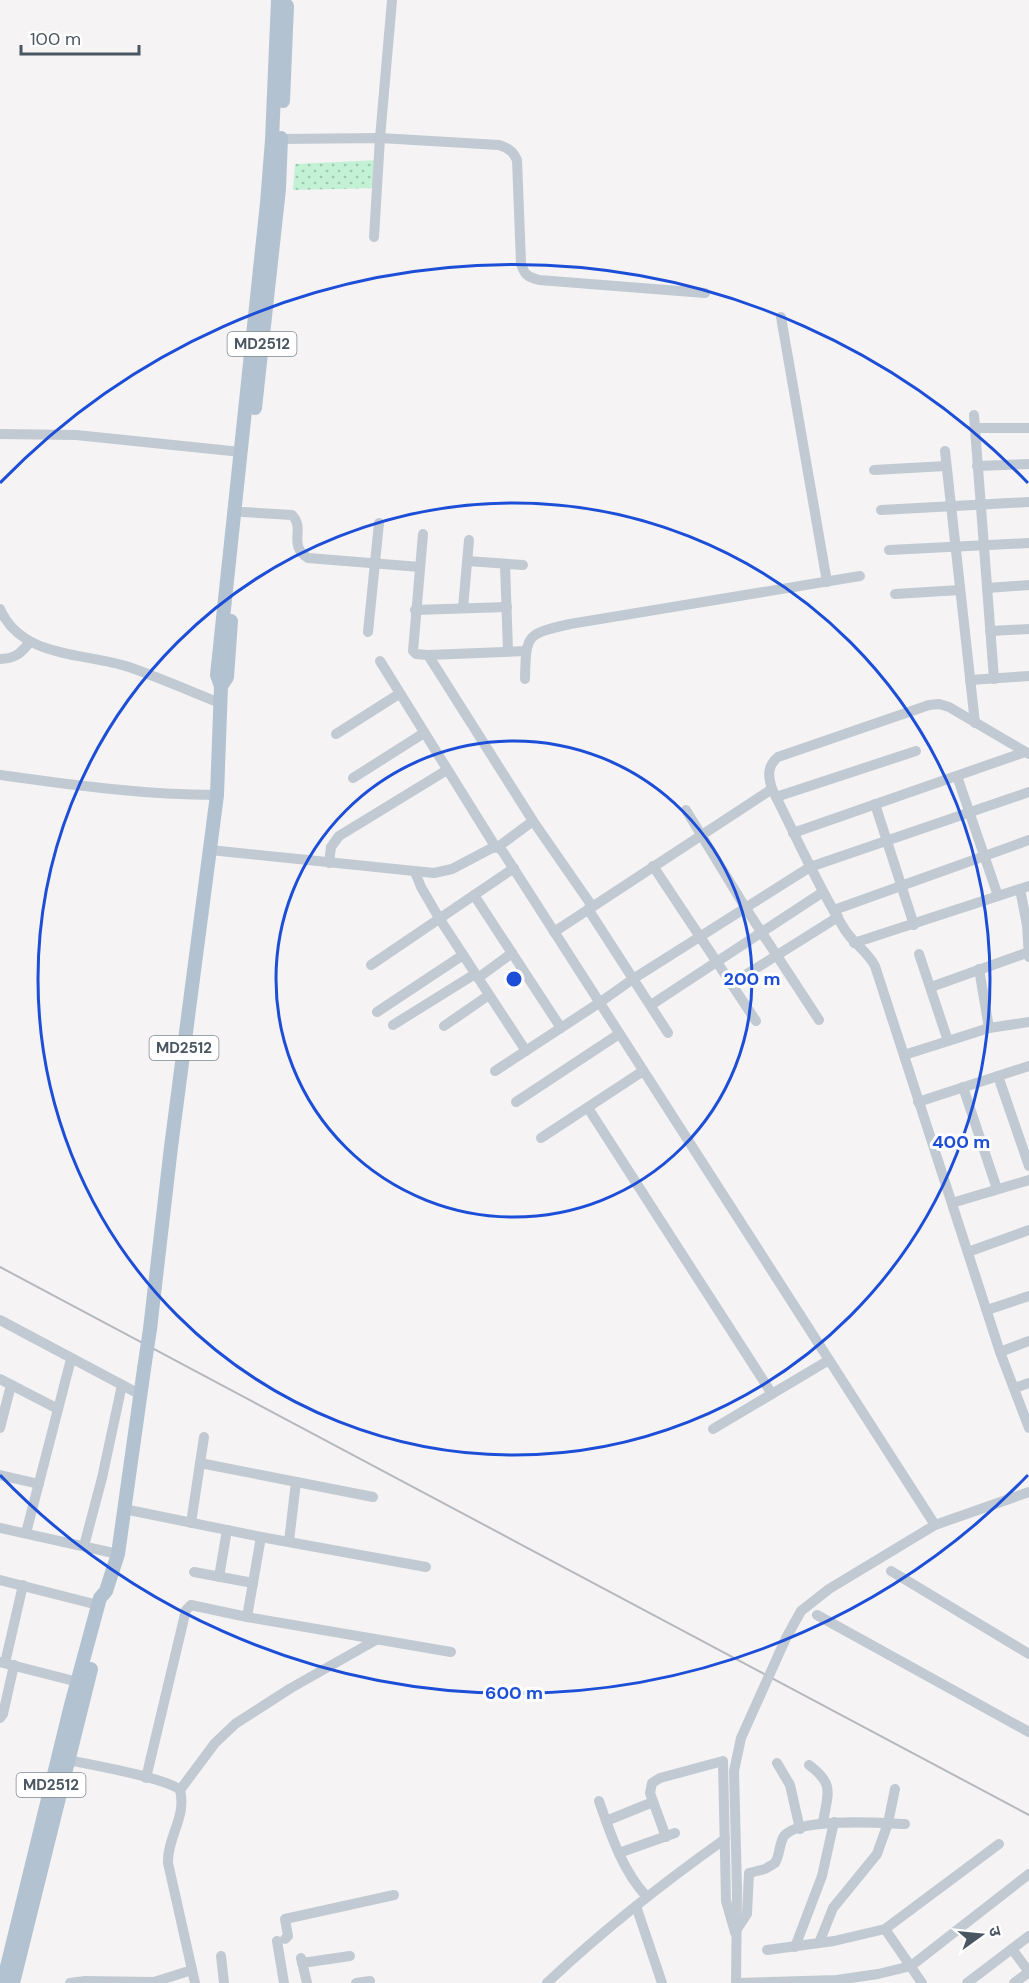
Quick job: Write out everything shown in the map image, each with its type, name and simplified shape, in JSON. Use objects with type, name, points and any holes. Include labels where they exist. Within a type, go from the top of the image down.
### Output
[{"type":"main road","name":"MD2512","points":[[13,1983],[78,1682],[100,1598],[106,1591],[118,1554],[150,1329],[171,1147],[217,795],[221,686],[217,675],[242,452],[272,140],[278,0]]},
{"type":"main road","name":"MD2512","points":[[221,686],[227,677],[233,598],[279,189],[287,0]]},
{"type":"main road","name":"MD2512","points":[[3,1983],[6,1945],[108,1601],[106,1591]]},
{"type":"street","points":[[374,237],[392,0]]},
{"type":"street","points":[[281,140],[380,138],[499,145],[514,153],[518,174],[521,263],[528,278],[705,293]]},
{"type":"street","points":[[781,317],[827,582]]},
{"type":"street","points":[[974,415],[993,679]]},
{"type":"street","points":[[974,428],[1029,428]]},
{"type":"street","points":[[0,435],[76,435],[242,452]]},
{"type":"street","points":[[945,451],[975,723]]},
{"type":"street","points":[[977,466],[1029,464]]},
{"type":"street","points":[[874,470],[946,466]]},
{"type":"street","points":[[881,510],[1029,502]]},
{"type":"street","points":[[243,512],[292,515],[297,524],[298,550],[308,558],[420,567]]},
{"type":"street","points":[[368,632],[379,523]]},
{"type":"street","points":[[423,534],[412,651],[416,654],[428,655],[526,651]]},
{"type":"street","points":[[463,608],[469,540]]},
{"type":"street","points":[[889,550],[1029,543]]},
{"type":"street","points":[[467,561],[523,565]]},
{"type":"street","points":[[505,564],[508,651]]},
{"type":"street","points":[[525,679],[526,651],[529,640],[539,631],[860,576]]},
{"type":"street","points":[[987,588],[1029,585]]},
{"type":"street","points":[[895,594],[960,590]]},
{"type":"street","points":[[415,610],[507,607]]},
{"type":"street","points":[[0,609],[12,630],[30,642],[56,651],[127,666],[220,703]]},
{"type":"street","points":[[990,632],[1029,629]]},
{"type":"street","points":[[0,659],[18,656],[30,642]]},
{"type":"street","points":[[428,655],[668,1033]]},
{"type":"street","points":[[380,661],[496,847],[514,868],[599,1004],[935,1525]]},
{"type":"street","points":[[970,680],[1029,676]]},
{"type":"street","points":[[336,734],[399,694]]},
{"type":"street","points":[[1027,753],[949,707],[939,704],[929,705],[778,757],[772,761],[768,776],[773,793],[823,892],[854,943],[866,952],[875,966],[1000,1352],[1028,1424]]},
{"type":"street","points":[[354,778],[424,734]]},
{"type":"street","points":[[554,932],[701,835],[773,793],[916,751]]},
{"type":"street","points":[[793,833],[1027,753]]},
{"type":"street","points":[[329,863],[331,847],[339,836],[447,770]]},
{"type":"street","points":[[0,775],[139,793],[217,795]]},
{"type":"street","points":[[957,776],[998,896]]},
{"type":"street","points":[[495,1071],[599,1004],[633,978],[810,867],[1029,792]]},
{"type":"street","points":[[875,804],[914,925]]},
{"type":"street","points":[[686,810],[745,907],[819,1020]]},
{"type":"street","points":[[210,850],[434,873],[452,870],[496,847],[533,821]]},
{"type":"street","points":[[731,984],[836,914],[902,885],[1029,840]]},
{"type":"street","points":[[653,866],[756,1021]]},
{"type":"street","points":[[371,965],[514,868]]},
{"type":"street","points":[[415,872],[439,918],[526,1051]]},
{"type":"street","points":[[854,943],[1024,887],[1029,957]]},
{"type":"street","points":[[651,1005],[823,892]]},
{"type":"street","points":[[474,895],[561,1028]]},
{"type":"street","points":[[931,987],[1029,952]]},
{"type":"street","points":[[393,1025],[512,953]]},
{"type":"street","points":[[919,954],[948,1041]]},
{"type":"street","points":[[377,1012],[463,955]]},
{"type":"street","points":[[979,969],[989,1028]]},
{"type":"street","points":[[444,1026],[489,994]]},
{"type":"street","points":[[904,1055],[989,1028],[1029,1022]]},
{"type":"street","points":[[516,1102],[619,1034]]},
{"type":"street","points":[[918,1101],[1029,1066]]},
{"type":"street","points":[[541,1138],[643,1071]]},
{"type":"street","points":[[998,1076],[1029,1166]]},
{"type":"street","points":[[963,1087],[997,1189]]},
{"type":"street","points":[[588,1108],[772,1394]]},
{"type":"street","points":[[952,1203],[1029,1180]]},
{"type":"street","points":[[968,1252],[1029,1230]]},
{"type":"street","points":[[987,1310],[1029,1296]]},
{"type":"street","points":[[0,1320],[141,1395]]},
{"type":"street","points":[[1000,1352],[1029,1341]]},
{"type":"street","points":[[26,1533],[71,1359]]},
{"type":"street","points":[[713,1429],[829,1360]]},
{"type":"street","points":[[0,1380],[58,1409]]},
{"type":"street","points":[[1015,1388],[1029,1383]]},
{"type":"street","points":[[0,1428],[11,1385]]},
{"type":"street","points":[[84,1546],[102,1478],[122,1385]]},
{"type":"street","points":[[191,1523],[204,1437]]},
{"type":"street","points":[[200,1463],[373,1497]]},
{"type":"street","points":[[0,1475],[39,1484]]},
{"type":"street","points":[[289,1541],[296,1482]]},
{"type":"street","points":[[1029,1492],[935,1525],[829,1589],[801,1611],[786,1638],[741,1738],[734,1771],[737,1889],[736,1983],[838,1982],[911,1966],[1029,1874]]},
{"type":"street","points":[[124,1509],[426,1567]]},
{"type":"street","points":[[0,1528],[118,1554]]},
{"type":"street","points":[[219,1577],[228,1530]]},
{"type":"street","points":[[247,1617],[261,1537]]},
{"type":"street","points":[[891,1571],[1029,1654]]},
{"type":"street","points":[[194,1572],[253,1583]]},
{"type":"street","points":[[0,1580],[98,1605]]},
{"type":"street","points":[[0,1718],[3,1714],[6,1663],[23,1585]]},
{"type":"street","points":[[146,1778],[188,1607],[194,1605],[247,1617],[451,1652]]},
{"type":"street","points":[[817,1615],[1029,1732]]},
{"type":"street","points":[[180,1790],[215,1743],[235,1724],[271,1700],[376,1640]]},
{"type":"street","points":[[6,1663],[78,1682]]},
{"type":"street","points":[[63,1759],[146,1778],[175,1786],[180,1790],[183,1804],[168,1863],[195,1983]]},
{"type":"street","points":[[619,1853],[670,1835],[653,1802],[650,1787],[655,1780],[723,1761],[726,1901],[735,1932]]},
{"type":"street","points":[[777,1763],[790,1785],[800,1828]]},
{"type":"street","points":[[795,1947],[822,1876],[828,1822],[827,1783],[809,1765]]},
{"type":"street","points":[[819,1943],[833,1908],[877,1854],[888,1823],[895,1789]]},
{"type":"street","points":[[599,1801],[629,1874],[647,1896]]},
{"type":"street","points":[[606,1821],[653,1802]]},
{"type":"street","points":[[735,1932],[747,1914],[749,1873],[771,1867],[778,1858],[785,1835],[800,1828],[828,1822],[905,1824]]},
{"type":"street","points":[[547,1983],[647,1896],[725,1839]]},
{"type":"street","points":[[767,1950],[819,1943],[885,1929],[999,1844]]},
{"type":"street","points":[[284,1983],[281,1940],[288,1936],[285,1919],[394,1895]]},
{"type":"street","points":[[636,1906],[662,1983]]},
{"type":"street","points":[[885,1929],[922,1983]]},
{"type":"street","points":[[967,1983],[1029,1936]]},
{"type":"street","points":[[1012,1949],[1029,1972],[1014,1983]]},
{"type":"street","points":[[221,1956],[224,1983]]},
{"type":"street","points":[[307,1983],[302,1961],[350,1956]]},
{"type":"street","points":[[70,1983],[85,1981],[154,1982],[192,1970]]},
{"type":"street","points":[[356,1983],[370,1981]]},
{"type":"green space","points":[[379,160],[377,188],[293,190],[295,164]]},
{"type":"railway","points":[[0,1267],[1029,1815]]}]
